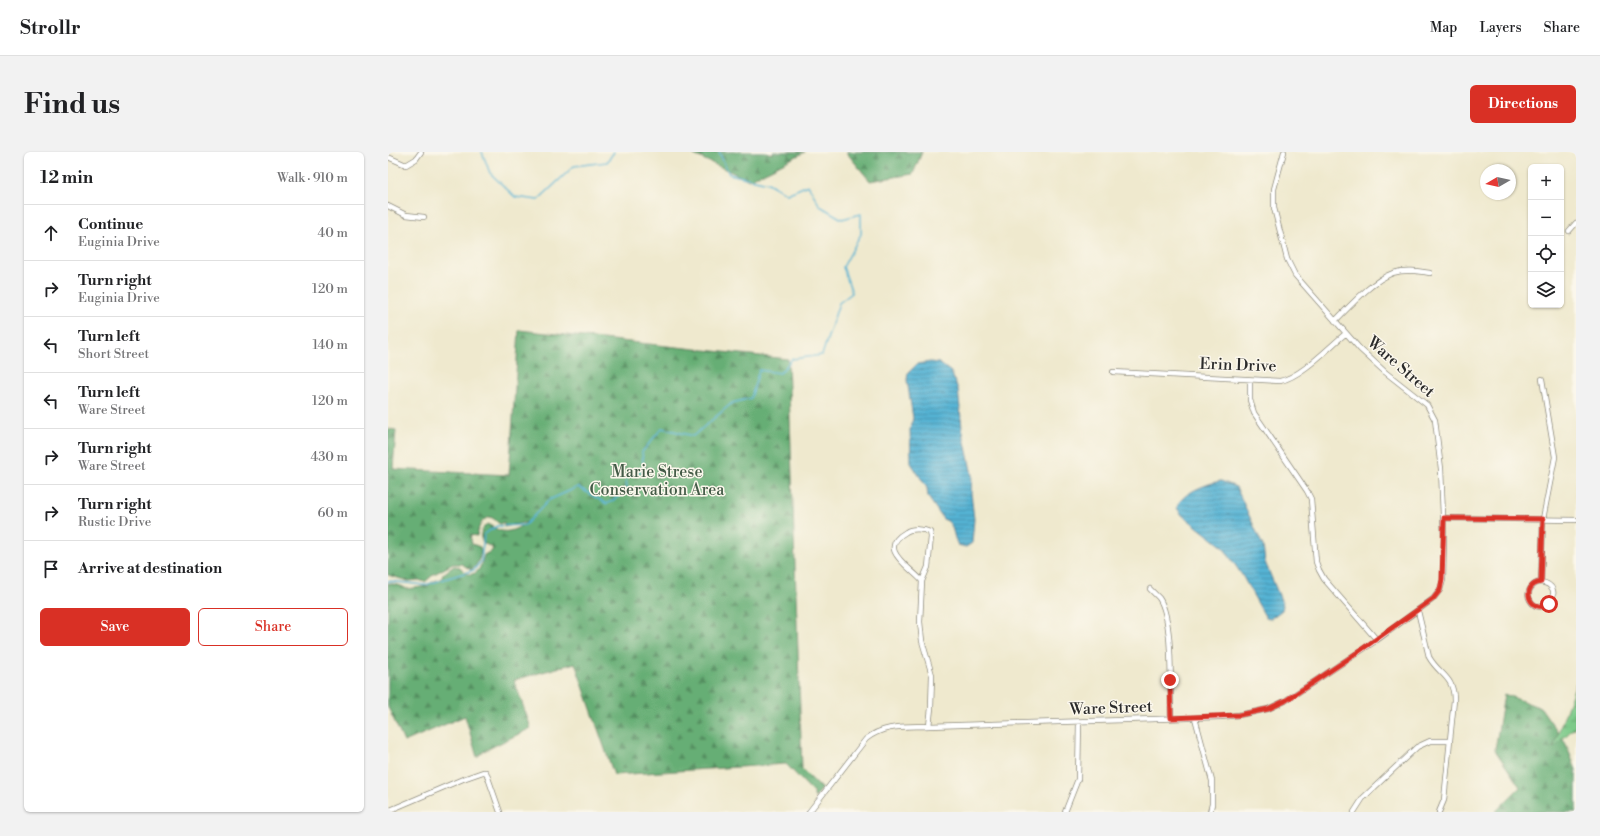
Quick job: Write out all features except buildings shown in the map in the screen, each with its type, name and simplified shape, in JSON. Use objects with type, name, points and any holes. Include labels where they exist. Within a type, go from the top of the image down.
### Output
[{"type":"street","points":[[388,157],[406,164],[416,159],[420,152]]},
{"type":"street","name":"Ware Street","points":[[809,812],[866,739],[875,732],[885,729],[929,726],[1195,718],[1239,715],[1268,709],[1285,701],[1377,640],[1418,611],[1433,599],[1440,590],[1444,566],[1444,518],[1438,436],[1435,420],[1432,412],[1422,400],[1370,359],[1345,334],[1295,275],[1287,259],[1274,208],[1274,189],[1284,152]]},
{"type":"street","points":[[388,206],[406,215],[424,217]]},
{"type":"street","points":[[1569,231],[1576,223]]},
{"type":"street","points":[[1335,321],[1367,291],[1386,276],[1409,271],[1430,272]]},
{"type":"street","name":"Erin Drive","points":[[1113,372],[1280,381],[1297,375],[1345,334]]},
{"type":"street","points":[[1541,582],[1543,519],[1555,457],[1542,379]]},
{"type":"street","points":[[1250,380],[1250,400],[1254,413],[1311,499],[1316,562],[1319,570],[1324,579],[1377,640]]},
{"type":"street","points":[[1444,518],[1576,520]]},
{"type":"street","points":[[922,581],[902,562],[895,554],[893,548],[893,543],[896,539],[908,530],[930,532],[931,537],[928,567],[922,581],[920,622],[922,641],[932,675],[932,708],[929,726]]},
{"type":"street","points":[[1541,582],[1549,585],[1553,592],[1552,600],[1546,606],[1541,607],[1531,602],[1529,590],[1534,584],[1541,582]]},
{"type":"street","points":[[1150,589],[1159,599],[1167,618],[1171,718]]},
{"type":"street","points":[[1418,611],[1430,657],[1448,678],[1454,690],[1444,800],[1439,812]]},
{"type":"street","points":[[1195,718],[1212,781],[1212,804],[1210,812]]},
{"type":"street","points":[[1065,812],[1078,779],[1079,722]]},
{"type":"street","points":[[1354,812],[1360,801],[1417,747],[1430,741],[1450,740]]},
{"type":"street","points":[[388,811],[475,774],[486,772],[500,812]]},
{"type":"green space","points":[[694,152],[765,152],[772,154],[773,152],[805,152],[749,180],[694,155]]},
{"type":"green space","points":[[846,152],[922,152],[913,174],[870,181]]},
{"type":"green space","name":"Marie Strese Conservation Area","points":[[519,330],[788,359],[802,769],[822,789],[815,798],[813,792],[786,764],[614,775],[575,663],[514,680],[531,728],[484,751],[477,757],[465,716],[404,742],[388,707],[388,583],[407,589],[428,586],[432,582],[442,578],[443,574],[454,566],[460,567],[467,574],[475,573],[481,565],[484,555],[493,550],[484,543],[481,537],[481,532],[487,524],[498,530],[509,531],[516,529],[527,522],[504,527],[504,522],[500,524],[489,517],[484,520],[479,527],[477,536],[470,535],[472,544],[480,547],[480,556],[477,563],[471,570],[462,564],[453,564],[434,574],[425,582],[419,580],[408,581],[388,575],[388,429],[396,430],[393,469],[509,475]]},
{"type":"green space","points":[[1576,683],[1576,726],[1553,748]]},
{"type":"green space","points":[[1504,694],[1541,708],[1566,744],[1576,770],[1576,812],[1495,812],[1520,787],[1495,750]]},
{"type":"water","points":[[930,362],[939,363],[951,372],[958,389],[962,428],[972,475],[971,493],[974,519],[972,543],[966,547],[958,545],[950,523],[943,519],[928,497],[927,488],[911,463],[910,429],[913,418],[907,380],[908,373],[917,364]]},
{"type":"water","points":[[1221,481],[1236,487],[1263,546],[1265,562],[1283,605],[1282,610],[1270,619],[1266,618],[1242,575],[1223,547],[1182,515],[1177,508],[1179,503],[1188,494],[1209,484]]},
{"type":"waterway","points":[[482,152],[490,173],[515,197],[538,200],[574,166],[607,162],[614,152]]},
{"type":"waterway","points":[[388,581],[425,585],[474,570],[481,561],[484,534],[497,526],[525,525],[549,500],[578,487],[607,504],[627,491],[626,477],[644,471],[642,452],[662,428],[693,436],[732,403],[751,398],[759,370],[780,373],[792,359],[822,355],[839,303],[852,293],[843,267],[861,234],[861,214],[842,219],[820,206],[808,185],[787,194],[768,183],[729,174],[719,152]]},
{"type":"route","points":[[1170,680],[1171,718],[1221,717],[1239,715],[1268,709],[1285,701],[1377,640],[1433,599],[1440,590],[1444,566],[1444,518],[1543,519],[1541,582],[1534,584],[1531,587],[1529,590],[1529,598],[1531,602],[1537,606],[1541,607],[1549,604]]}]
